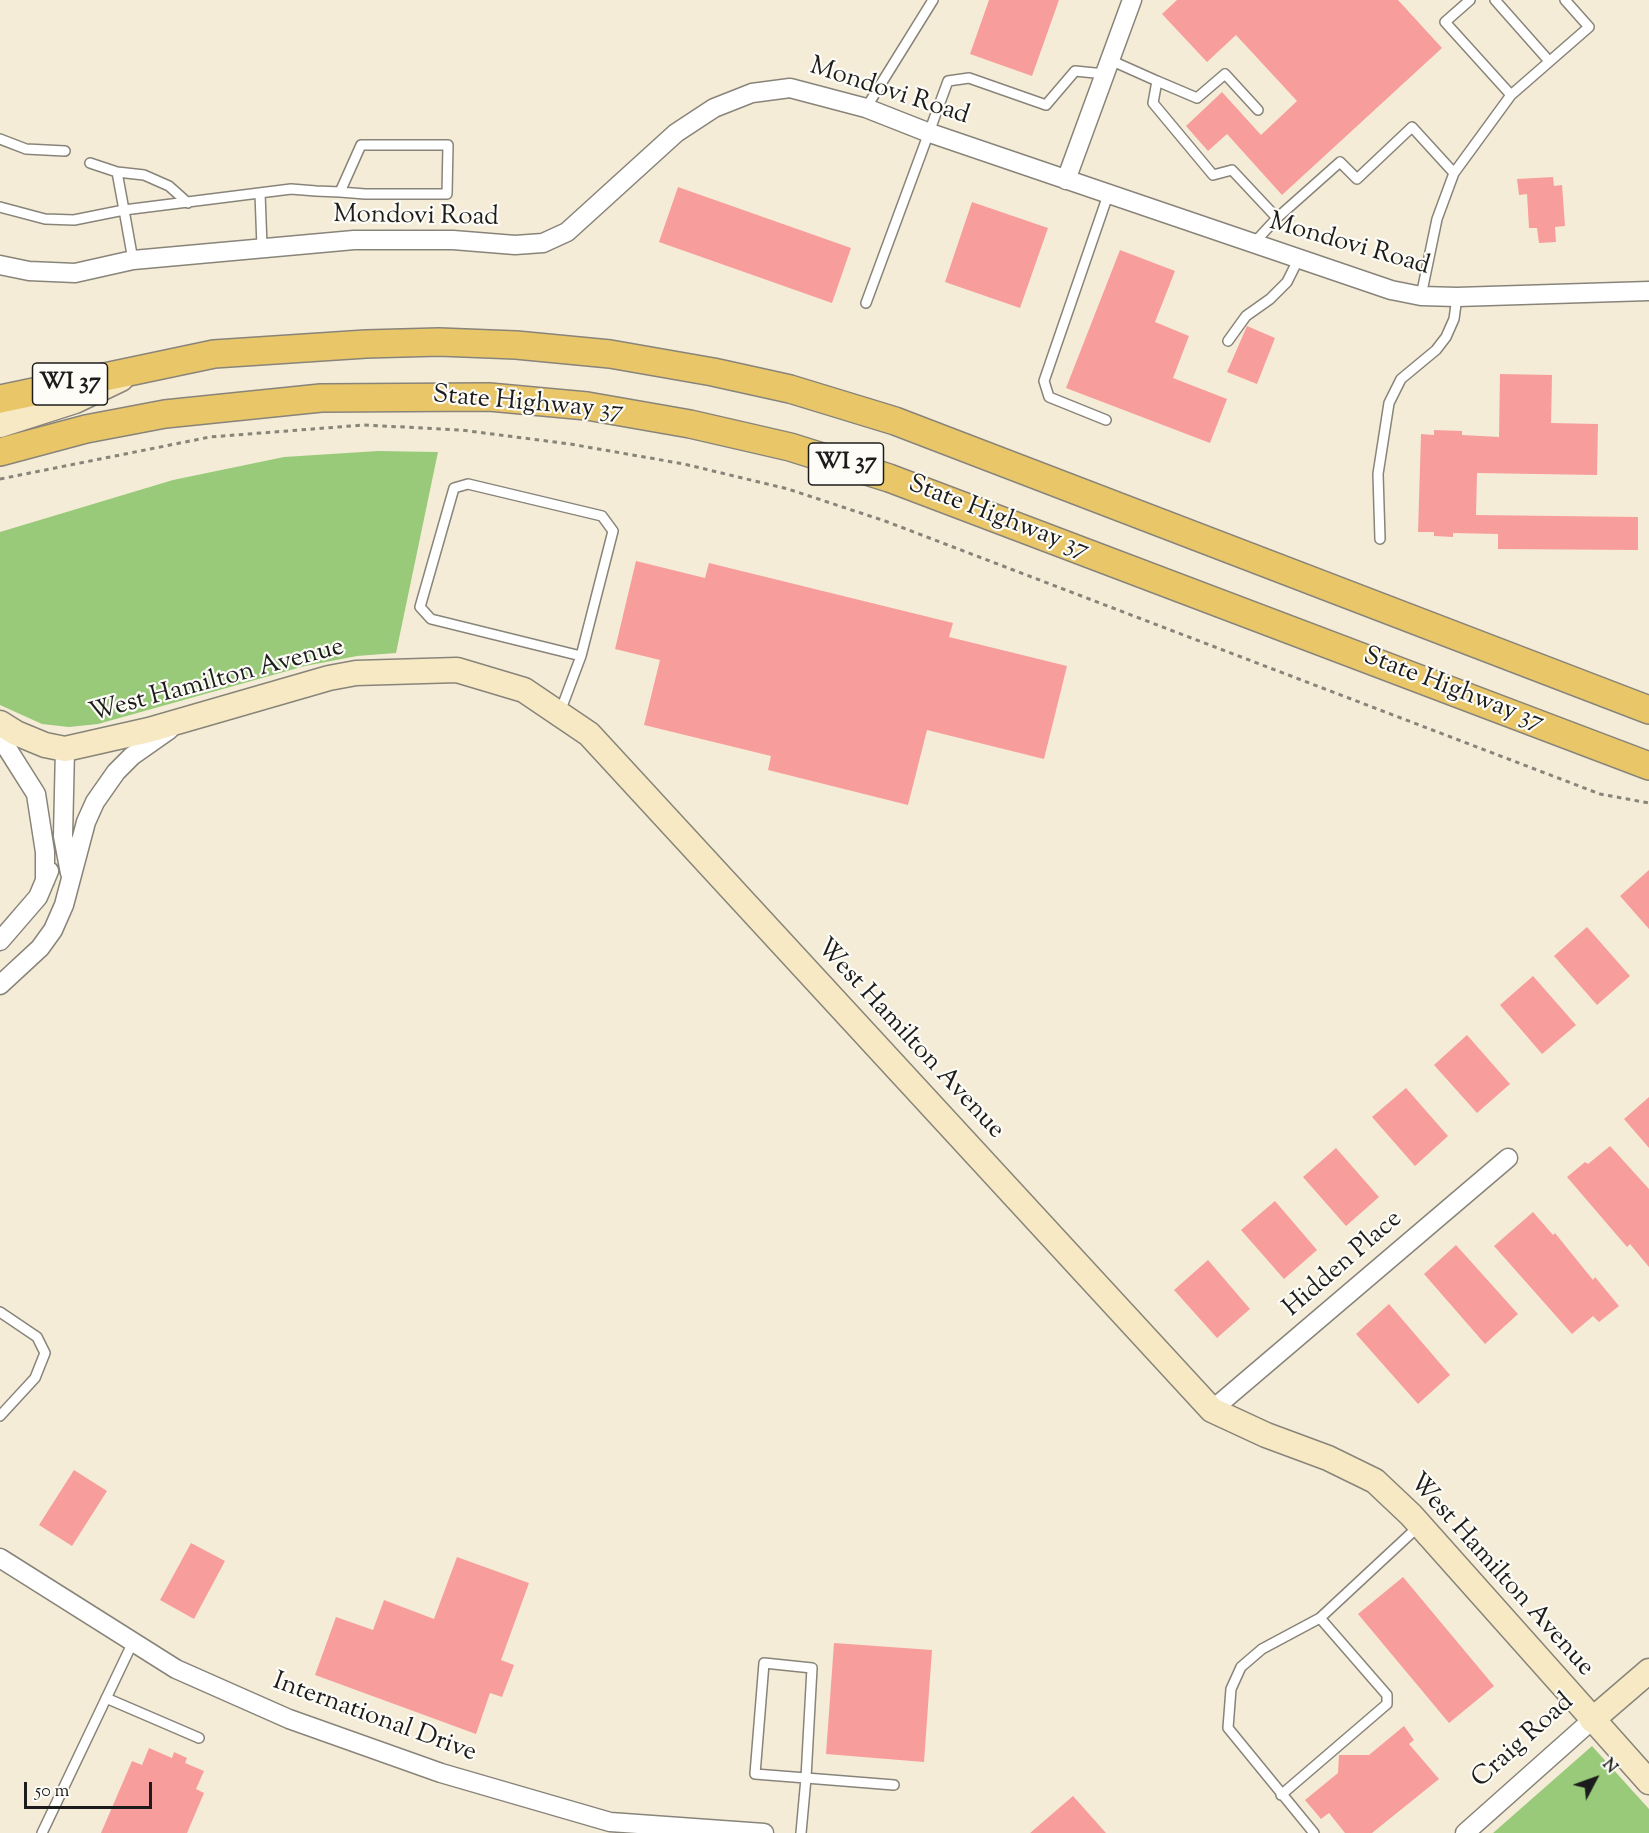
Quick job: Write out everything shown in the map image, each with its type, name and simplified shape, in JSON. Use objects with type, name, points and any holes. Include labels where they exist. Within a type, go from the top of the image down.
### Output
[{"type":"main road","name":"State Highway 37","points":[[0,399],[226,352],[450,342],[516,345],[610,354],[790,389],[895,421],[1649,710]]},
{"type":"main road","name":"State Highway 37","points":[[0,452],[86,429],[165,414],[321,398],[489,397],[587,406],[690,424],[790,447],[889,478],[1649,766]]},
{"type":"street","points":[[1066,180],[1132,0]]},
{"type":"street","name":"Mondovi Road","points":[[0,265],[28,271],[75,273],[133,260],[354,240],[453,240],[515,245],[543,243],[567,232],[676,133],[714,108],[752,93],[790,88],[866,108],[927,132],[1108,195],[1391,290],[1421,296],[1457,297],[1649,291]]},
{"type":"street","points":[[0,425],[85,397],[139,369]]},
{"type":"street","name":"West Hamilton Avenue","points":[[0,723],[16,734],[45,745],[65,749],[187,719],[338,676],[356,673],[457,670],[524,690],[589,734],[1212,1410],[1328,1458],[1375,1481],[1420,1525],[1649,1782]]},
{"type":"street","points":[[0,985],[32,956],[53,930],[64,905],[86,822],[106,785],[132,756],[187,719]]},
{"type":"street","points":[[0,736],[36,794],[45,852],[45,881]]},
{"type":"street","points":[[65,749],[63,836],[70,878]]},
{"type":"street","points":[[0,941],[38,897],[63,836]]},
{"type":"street","name":"Hidden Place","points":[[1212,1410],[1508,1158]]},
{"type":"street","name":"International Drive","points":[[0,1558],[132,1644],[176,1669],[289,1719],[441,1773],[609,1827],[764,1833]]},
{"type":"street","name":"Craig Road","points":[[1465,1833],[1649,1671]]},
{"type":"lane","points":[[866,108],[933,0]]},
{"type":"lane","points":[[1470,0],[1445,22],[1510,95]]},
{"type":"lane","points":[[1495,0],[1549,61]]},
{"type":"lane","points":[[1421,296],[1437,219],[1454,173],[1510,95],[1589,27],[1565,0]]},
{"type":"lane","points":[[866,303],[927,132],[948,81],[969,78],[1046,105],[1075,70],[1107,67],[1157,81],[1197,98],[1225,74],[1258,110]]},
{"type":"lane","points":[[1157,81],[1153,103],[1213,174],[1232,170],[1277,218]]},
{"type":"lane","points":[[1252,244],[1277,218],[1340,162],[1357,179],[1412,127],[1454,173]]},
{"type":"lane","points":[[0,139],[26,148],[65,151]]},
{"type":"lane","points":[[0,207],[45,219],[74,220],[124,210],[291,189],[340,192],[447,194],[448,145],[361,146],[340,192]]},
{"type":"lane","points":[[90,163],[117,172],[144,175],[169,186],[188,203]]},
{"type":"lane","points":[[117,172],[133,260]]},
{"type":"lane","points":[[260,193],[262,247]]},
{"type":"lane","points":[[1106,420],[1049,397],[1044,381],[1108,195]]},
{"type":"lane","points":[[1228,341],[1246,316],[1270,299],[1287,282],[1298,260]]},
{"type":"lane","points":[[1380,539],[1378,474],[1389,403],[1401,379],[1436,350],[1446,337],[1454,319],[1457,297]]},
{"type":"lane","points":[[560,714],[581,656],[613,531],[602,516],[468,484],[454,488],[420,607],[431,619],[581,656]]},
{"type":"lane","points":[[0,1312],[37,1337],[45,1353],[35,1378],[0,1416]]},
{"type":"lane","points":[[1314,1833],[1228,1728],[1231,1689],[1240,1667],[1262,1649],[1320,1618],[1420,1525]]},
{"type":"lane","points":[[1281,1795],[1387,1704],[1387,1695],[1320,1618]]},
{"type":"lane","points":[[42,1833],[132,1644]]},
{"type":"lane","points":[[801,1833],[806,1778],[812,1668],[764,1663],[755,1774],[806,1778],[894,1785]]},
{"type":"lane","points":[[106,1698],[199,1738]]},
{"type":"path","points":[[0,479],[210,437],[364,425],[461,430],[570,444],[684,464],[788,489],[885,521],[1600,794],[1649,803]]},
{"type":"green space","points":[[378,451],[438,452],[396,653],[357,656],[305,666],[98,724],[69,727],[42,724],[0,705],[0,532],[173,480],[284,457]]},
{"type":"green space","points":[[1592,1746],[1649,1809],[1649,1833],[1493,1833]]},
{"type":"building","points":[[989,0],[1059,0],[1032,76],[970,54]]},
{"type":"building","points":[[1177,0],[1398,0],[1442,48],[1282,195],[1227,134],[1208,151],[1186,126],[1222,92],[1261,135],[1297,101],[1236,35],[1207,62],[1162,14]]},
{"type":"building","points":[[1553,177],[1554,186],[1562,185],[1565,226],[1555,227],[1556,242],[1539,243],[1537,228],[1529,228],[1527,194],[1519,195],[1517,179]]},
{"type":"building","points":[[678,187],[851,248],[832,303],[659,242]]},
{"type":"building","points":[[972,202],[1048,228],[1020,308],[945,282]]},
{"type":"building","points":[[1120,250],[1175,271],[1155,322],[1189,336],[1173,378],[1227,399],[1210,443],[1066,388]]},
{"type":"building","points":[[1247,326],[1275,338],[1257,384],[1227,372]]},
{"type":"building","points":[[1500,374],[1552,375],[1551,423],[1598,424],[1597,475],[1477,473],[1476,515],[1638,517],[1638,550],[1498,549],[1498,534],[1453,533],[1453,537],[1434,536],[1434,532],[1418,532],[1421,434],[1434,435],[1434,430],[1462,431],[1462,435],[1499,437]]},
{"type":"building","points":[[636,561],[705,578],[709,563],[953,623],[949,637],[1067,666],[1044,759],[927,730],[908,805],[768,770],[771,756],[644,725],[660,660],[615,649]]},
{"type":"building","points":[[1649,870],[1649,929],[1620,896]]},
{"type":"building","points":[[1587,927],[1630,976],[1597,1005],[1554,956]]},
{"type":"building","points":[[1533,976],[1576,1025],[1542,1054],[1500,1005]]},
{"type":"building","points":[[1467,1035],[1510,1084],[1477,1113],[1434,1065]]},
{"type":"building","points":[[1406,1088],[1448,1136],[1415,1166],[1372,1117]]},
{"type":"building","points":[[1649,1097],[1649,1148],[1624,1119]]},
{"type":"building","points":[[1610,1146],[1649,1189],[1649,1267],[1630,1244],[1627,1247],[1567,1177]]},
{"type":"building","points":[[1336,1148],[1379,1197],[1346,1226],[1303,1177]]},
{"type":"building","points":[[1275,1201],[1317,1250],[1284,1279],[1241,1230]]},
{"type":"building","points":[[1533,1212],[1553,1235],[1555,1233],[1593,1280],[1595,1277],[1619,1306],[1599,1322],[1593,1316],[1572,1334],[1494,1246]]},
{"type":"building","points":[[1456,1245],[1518,1314],[1485,1344],[1424,1274]]},
{"type":"building","points":[[1208,1260],[1250,1309],[1217,1338],[1174,1290]]},
{"type":"building","points":[[1389,1304],[1450,1375],[1418,1404],[1356,1334]]},
{"type":"building","points":[[74,1470],[107,1491],[72,1546],[39,1525]]},
{"type":"building","points":[[191,1543],[225,1561],[194,1619],[160,1600]]},
{"type":"building","points":[[457,1557],[529,1583],[501,1660],[514,1665],[502,1697],[490,1693],[476,1734],[315,1675],[336,1617],[373,1630],[384,1600],[434,1619]]},
{"type":"building","points":[[1403,1577],[1494,1686],[1449,1723],[1358,1614]]},
{"type":"building","points":[[834,1643],[932,1650],[924,1762],[826,1754]]},
{"type":"building","points":[[1404,1726],[1414,1740],[1409,1744],[1439,1779],[1372,1833],[1345,1833],[1329,1813],[1321,1819],[1305,1800],[1338,1773],[1339,1755],[1369,1755]]},
{"type":"building","points":[[149,1748],[172,1758],[174,1752],[187,1758],[185,1763],[204,1771],[196,1789],[204,1793],[187,1833],[101,1833],[132,1761],[142,1765]]},
{"type":"building","points":[[1073,1796],[1106,1833],[1030,1833]]}]
